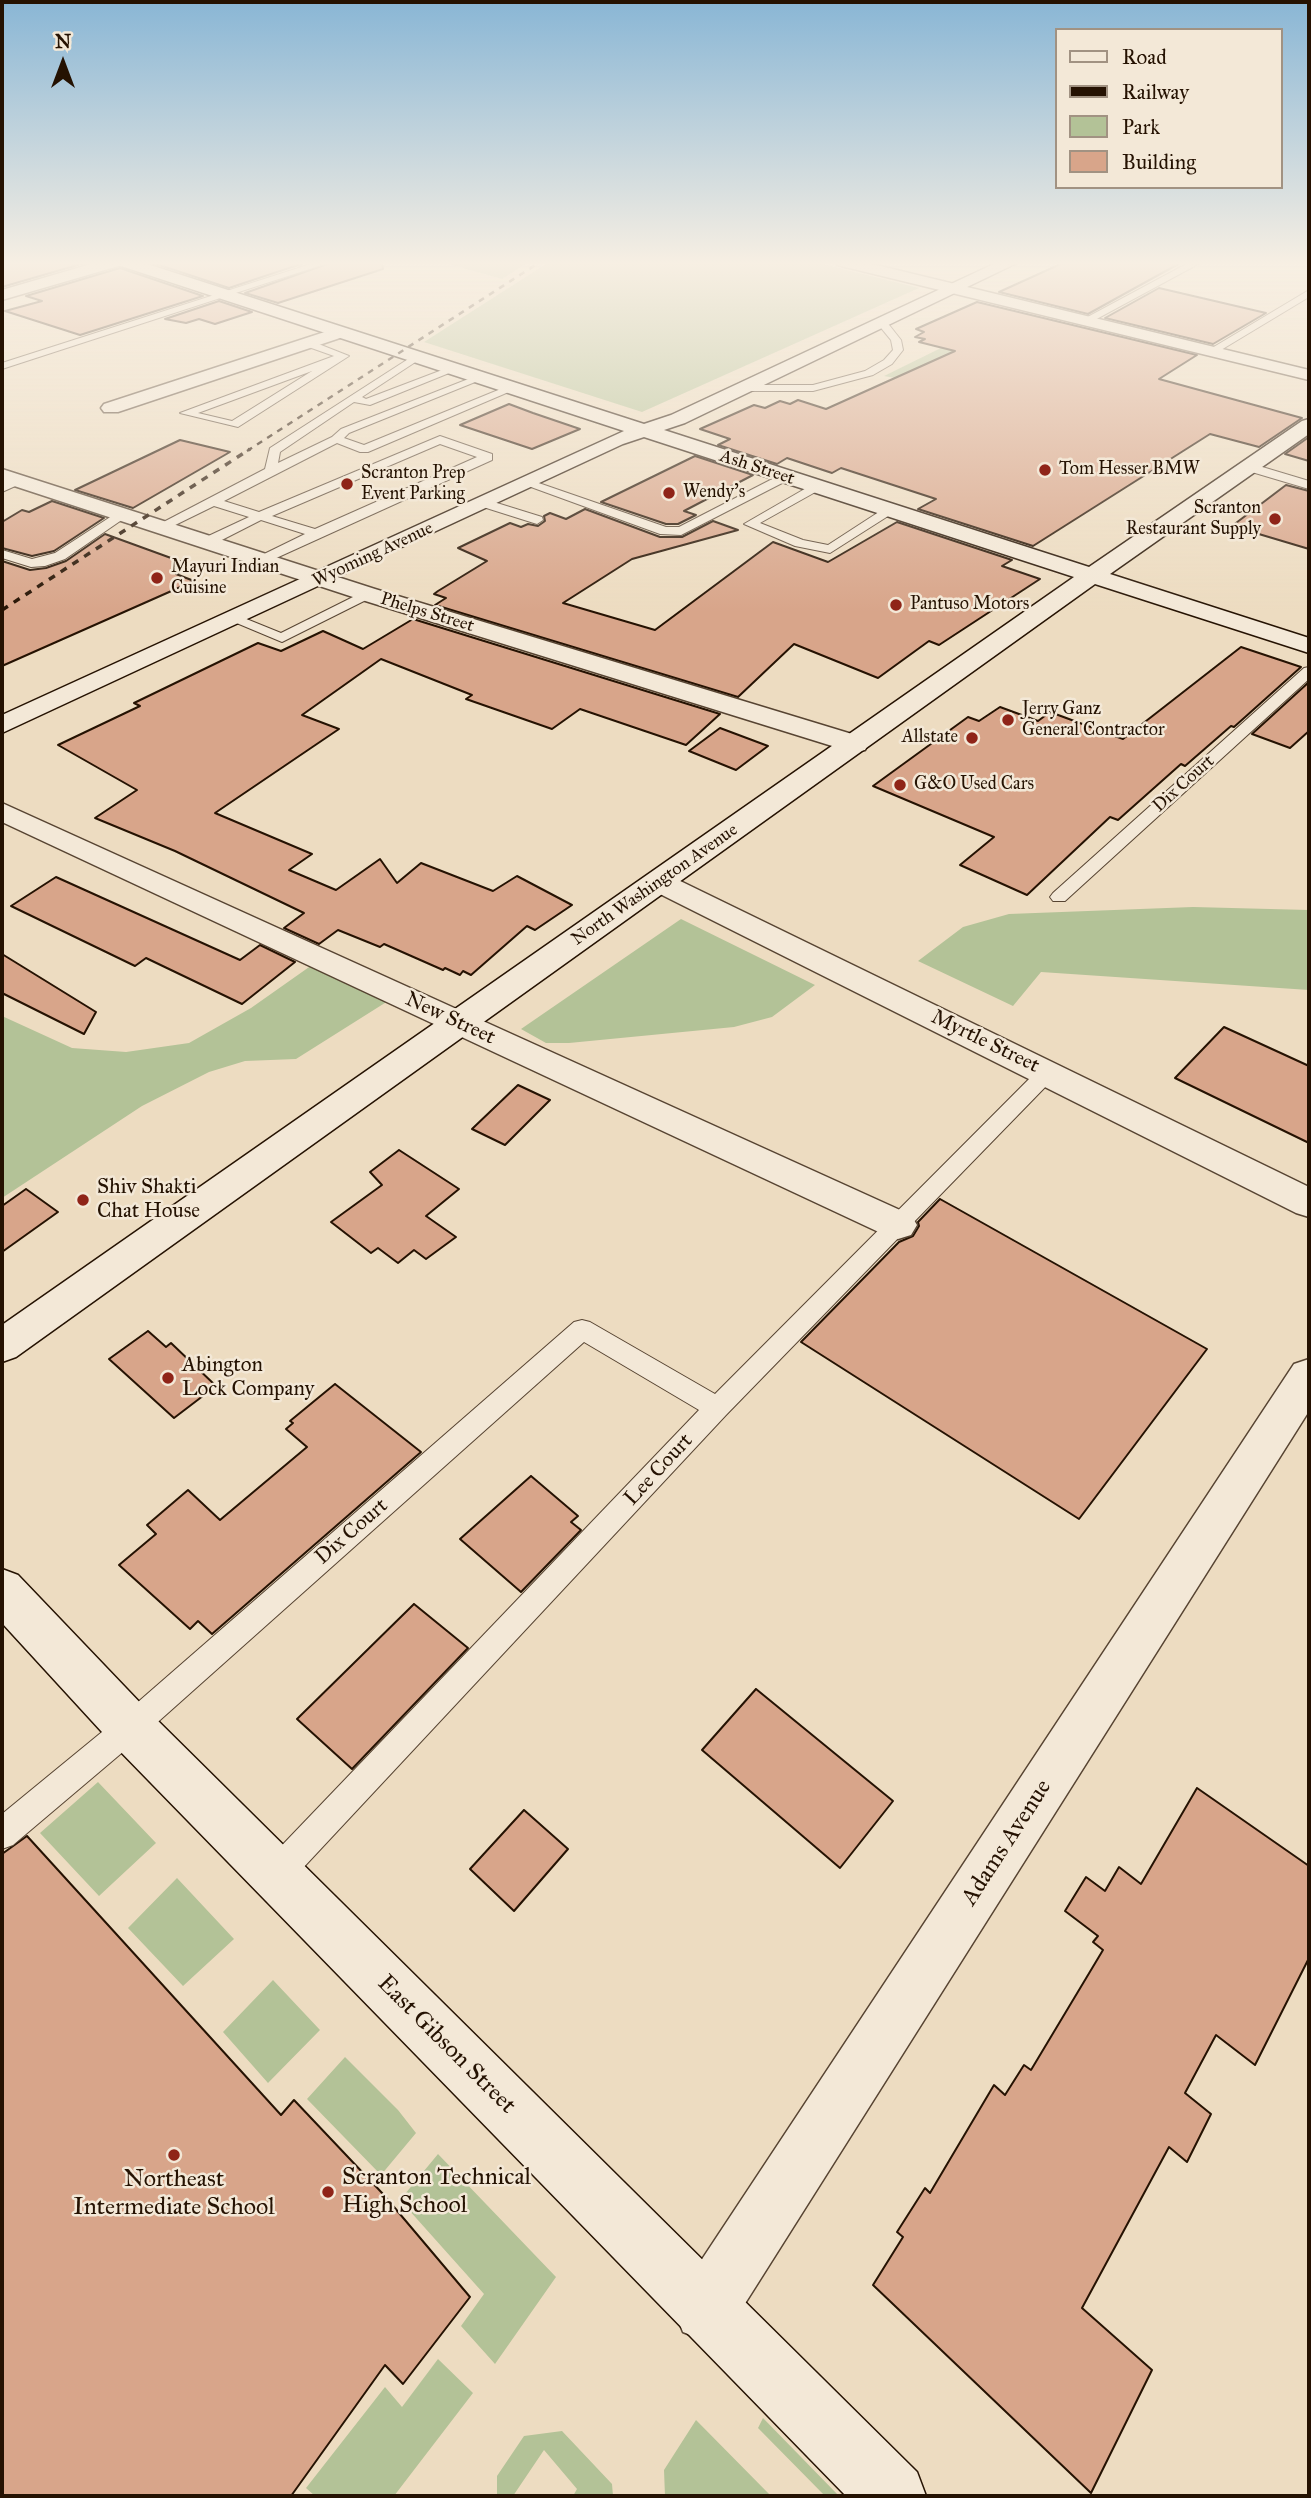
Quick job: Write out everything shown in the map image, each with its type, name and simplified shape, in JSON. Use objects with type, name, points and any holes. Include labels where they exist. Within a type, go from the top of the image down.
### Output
[{"type":"street","points":[[111,408],[200,379]]},
{"type":"street","name":"Ash Street","points":[[482,379],[1309,646]]},
{"type":"street","name":"Wyoming Avenue","points":[[2,725],[526,483],[642,431],[678,419],[764,379]]},
{"type":"street","name":"North Washington Avenue","points":[[2,1346],[1309,425]]},
{"type":"street","name":"Phelps Street","points":[[7,481],[121,514],[367,594],[855,744]]},
{"type":"street","name":"New Street","points":[[2,811],[898,1225]]},
{"type":"street","name":"Myrtle Street","points":[[659,882],[1309,1203]]},
{"type":"street","name":"Adams Avenue","points":[[705,2310],[1309,1376]]},
{"type":"street","name":"East Gibson Street","points":[[2,1590],[130,1727],[277,1873],[705,2310],[893,2496]]},
{"type":"lane","points":[[281,379],[186,414],[234,425],[308,379]]},
{"type":"lane","points":[[271,471],[274,451],[383,379]]},
{"type":"lane","points":[[353,398],[366,403],[429,379]]},
{"type":"lane","points":[[160,527],[336,439],[345,431],[479,379]]},
{"type":"lane","points":[[744,388],[813,388],[848,379]]},
{"type":"lane","points":[[364,449],[512,388]]},
{"type":"lane","points":[[336,439],[395,459]]},
{"type":"lane","points":[[206,542],[260,516],[440,440],[488,457],[316,533],[263,560]]},
{"type":"lane","points":[[1249,467],[1309,485]]},
{"type":"lane","points":[[526,483],[666,531],[681,531],[784,477]]},
{"type":"lane","points":[[815,487],[750,524],[800,542],[830,549],[890,511]]},
{"type":"lane","points":[[213,502],[316,533]]},
{"type":"lane","points":[[484,503],[537,520]]},
{"type":"lane","points":[[2,554],[31,563],[45,562],[60,556],[121,514]]},
{"type":"lane","points":[[234,619],[282,638],[367,594]]},
{"type":"lane","name":"Dix Court","points":[[1059,897],[1309,671]]},
{"type":"lane","name":"Lee Court","points":[[277,1873],[717,1408],[1047,1073]]},
{"type":"lane","name":"Dix Court","points":[[2,1834],[130,1727],[582,1329],[717,1408]]},
{"type":"green space","points":[[538,379],[717,379],[642,412]]},
{"type":"green space","points":[[1193,907],[1309,910],[1309,990],[1041,972],[1013,1006],[918,961],[963,927],[1009,914]]},
{"type":"green space","points":[[681,919],[815,985],[772,1017],[734,1027],[569,1043],[546,1043],[521,1029]]},
{"type":"green space","points":[[312,965],[388,1001],[296,1059],[245,1061],[209,1072],[142,1106],[2,1198],[2,1016],[72,1048],[126,1052],[189,1043],[251,1008]]},
{"type":"green space","points":[[98,1782],[156,1843],[99,1896],[40,1833]]},
{"type":"green space","points":[[177,1878],[234,1939],[183,1986],[128,1928]]},
{"type":"green space","points":[[273,1980],[320,2030],[268,2083],[223,2032]]},
{"type":"green space","points":[[345,2057],[398,2110],[416,2133],[381,2175],[307,2099]]},
{"type":"green space","points":[[438,2154],[556,2277],[495,2364],[461,2326],[484,2294],[400,2200]]},
{"type":"green space","points":[[438,2359],[473,2393],[394,2496],[315,2496],[306,2488],[385,2387],[402,2407]]},
{"type":"green space","points":[[763,2418],[839,2496],[825,2496],[758,2428]]},
{"type":"green space","points":[[696,2420],[771,2496],[665,2496],[664,2470]]},
{"type":"green space","points":[[562,2431],[612,2484],[613,2496],[573,2496],[577,2489],[544,2450],[513,2496],[497,2496],[497,2476],[524,2436]]},
{"type":"building","points":[[894,379],[1160,379],[1302,418],[1259,447],[1210,434],[1033,546],[918,509],[936,499],[841,468],[832,473],[787,458],[777,464],[718,445],[730,439],[700,429],[754,405],[765,408],[780,401],[790,404],[798,400],[826,409]]},
{"type":"building","points":[[509,404],[580,429],[532,449],[460,425]]},
{"type":"building","points":[[1309,437],[1309,461],[1285,454]]},
{"type":"building","points":[[180,440],[230,452],[133,508],[75,490]]},
{"type":"building","points":[[695,456],[753,475],[684,511],[696,515],[678,524],[666,524],[601,502]]},
{"type":"building","name":"Scranton Restaurant Supply","points":[[1286,485],[1309,491],[1309,549],[1232,526]]},
{"type":"building","points":[[52,501],[104,518],[54,551],[32,556],[2,548],[2,522],[22,510],[29,512]]},
{"type":"building","points":[[585,509],[660,537],[682,537],[713,521],[738,530],[632,559],[563,603],[655,630],[773,542],[828,562],[897,522],[1012,560],[1002,566],[1040,579],[939,645],[929,641],[878,678],[794,644],[738,697],[435,605],[446,598],[434,594],[487,561],[458,548],[510,523],[521,527],[528,524],[538,526],[545,521],[544,516],[550,513],[566,519]]},
{"type":"building","points":[[105,534],[193,566],[176,574],[194,581],[2,666],[2,561],[30,570],[46,568],[66,561]]},
{"type":"building","points":[[413,619],[720,714],[686,745],[580,709],[552,729],[466,699],[472,695],[381,659],[302,715],[339,729],[215,813],[312,854],[289,870],[336,890],[380,859],[397,883],[421,863],[493,891],[517,876],[572,905],[535,930],[527,926],[471,975],[463,971],[460,975],[445,968],[443,970],[384,944],[380,947],[338,930],[319,944],[284,928],[304,913],[175,851],[95,818],[137,790],[58,745],[140,706],[134,703],[258,643],[281,651],[323,631],[363,649]]},
{"type":"building","points":[[1241,647],[1301,667],[1234,727],[1231,726],[1185,766],[1181,764],[1118,820],[1110,817],[1027,895],[960,865],[994,837],[873,786],[968,717],[979,721],[1000,707],[1038,721],[1050,712],[1123,739]]},
{"type":"building","points":[[1309,682],[1309,731],[1290,748],[1252,734]]},
{"type":"building","points":[[720,728],[768,746],[736,770],[689,751]]},
{"type":"building","points":[[56,877],[240,960],[260,945],[295,962],[242,1004],[146,958],[135,966],[11,906]]},
{"type":"building","points":[[2,954],[96,1012],[84,1034],[2,993]]},
{"type":"building","points":[[1224,1027],[1309,1066],[1309,1143],[1175,1078]]},
{"type":"building","points":[[518,1085],[550,1100],[505,1145],[472,1129]]},
{"type":"building","points":[[399,1150],[459,1189],[426,1216],[456,1237],[426,1259],[414,1250],[398,1263],[378,1248],[371,1253],[331,1222],[382,1185],[370,1172]]},
{"type":"building","points":[[26,1189],[58,1212],[2,1252],[2,1206]]},
{"type":"building","points":[[940,1199],[1207,1349],[1079,1519],[801,1342],[899,1242],[913,1236],[919,1226],[918,1222]]},
{"type":"building","name":"Abington Lock Company","points":[[148,1331],[166,1347],[171,1343],[216,1386],[174,1418],[109,1359]]},
{"type":"building","points":[[335,1384],[421,1452],[212,1634],[198,1621],[190,1629],[119,1565],[156,1534],[147,1525],[188,1490],[220,1520],[307,1447],[286,1429],[293,1423],[290,1421]]},
{"type":"building","points":[[531,1476],[578,1516],[571,1522],[581,1530],[521,1592],[460,1539]]},
{"type":"building","points":[[414,1604],[468,1648],[352,1769],[297,1719]]},
{"type":"building","points":[[756,1689],[893,1801],[840,1868],[702,1750]]},
{"type":"building","points":[[1197,1788],[1309,1866],[1309,1958],[1255,2065],[1216,2035],[1185,2093],[1211,2114],[1187,2162],[1169,2147],[1082,2308],[1152,2370],[1091,2493],[873,2285],[903,2237],[897,2232],[925,2188],[930,2193],[994,2085],[1005,2095],[1024,2065],[1031,2070],[1103,1950],[1093,1942],[1098,1936],[1065,1911],[1086,1877],[1105,1891],[1119,1867],[1141,1884]]},
{"type":"building","points":[[524,1810],[568,1849],[514,1911],[470,1869]]},
{"type":"building","name":"Northeast Intermediate School","points":[[27,1836],[281,2115],[294,2100],[383,2194],[470,2297],[403,2384],[385,2365],[291,2496],[2,2496],[2,1854]]},
{"type":"railway","points":[[247,451],[359,379]]},
{"type":"railway","points":[[2,610],[250,449]]},
{"type":"place","name":"Tom Hesser BMW","points":[[1045,470]]},
{"type":"place","name":"Scranton Prep Event Parking","points":[[347,484]]},
{"type":"place","name":"Wendy's","points":[[669,493]]},
{"type":"place","name":"Scranton Restaurant Supply","points":[[1275,519]]},
{"type":"place","name":"Mayuri Indian Cuisine","points":[[157,578]]},
{"type":"place","name":"Pantuso Motors","points":[[896,605]]},
{"type":"place","name":"Jerry Ganz General Contractor","points":[[1008,720]]},
{"type":"place","name":"Allstate","points":[[972,738]]},
{"type":"place","name":"G&O Used Cars","points":[[900,785]]},
{"type":"place","name":"Shiv Shakti Chat House","points":[[83,1200]]},
{"type":"place","name":"Abington Lock Company","points":[[168,1378]]},
{"type":"place","name":"Northeast Intermediate School","points":[[174,2155]]},
{"type":"place","name":"Scranton Technical High School","points":[[328,2192]]}]
